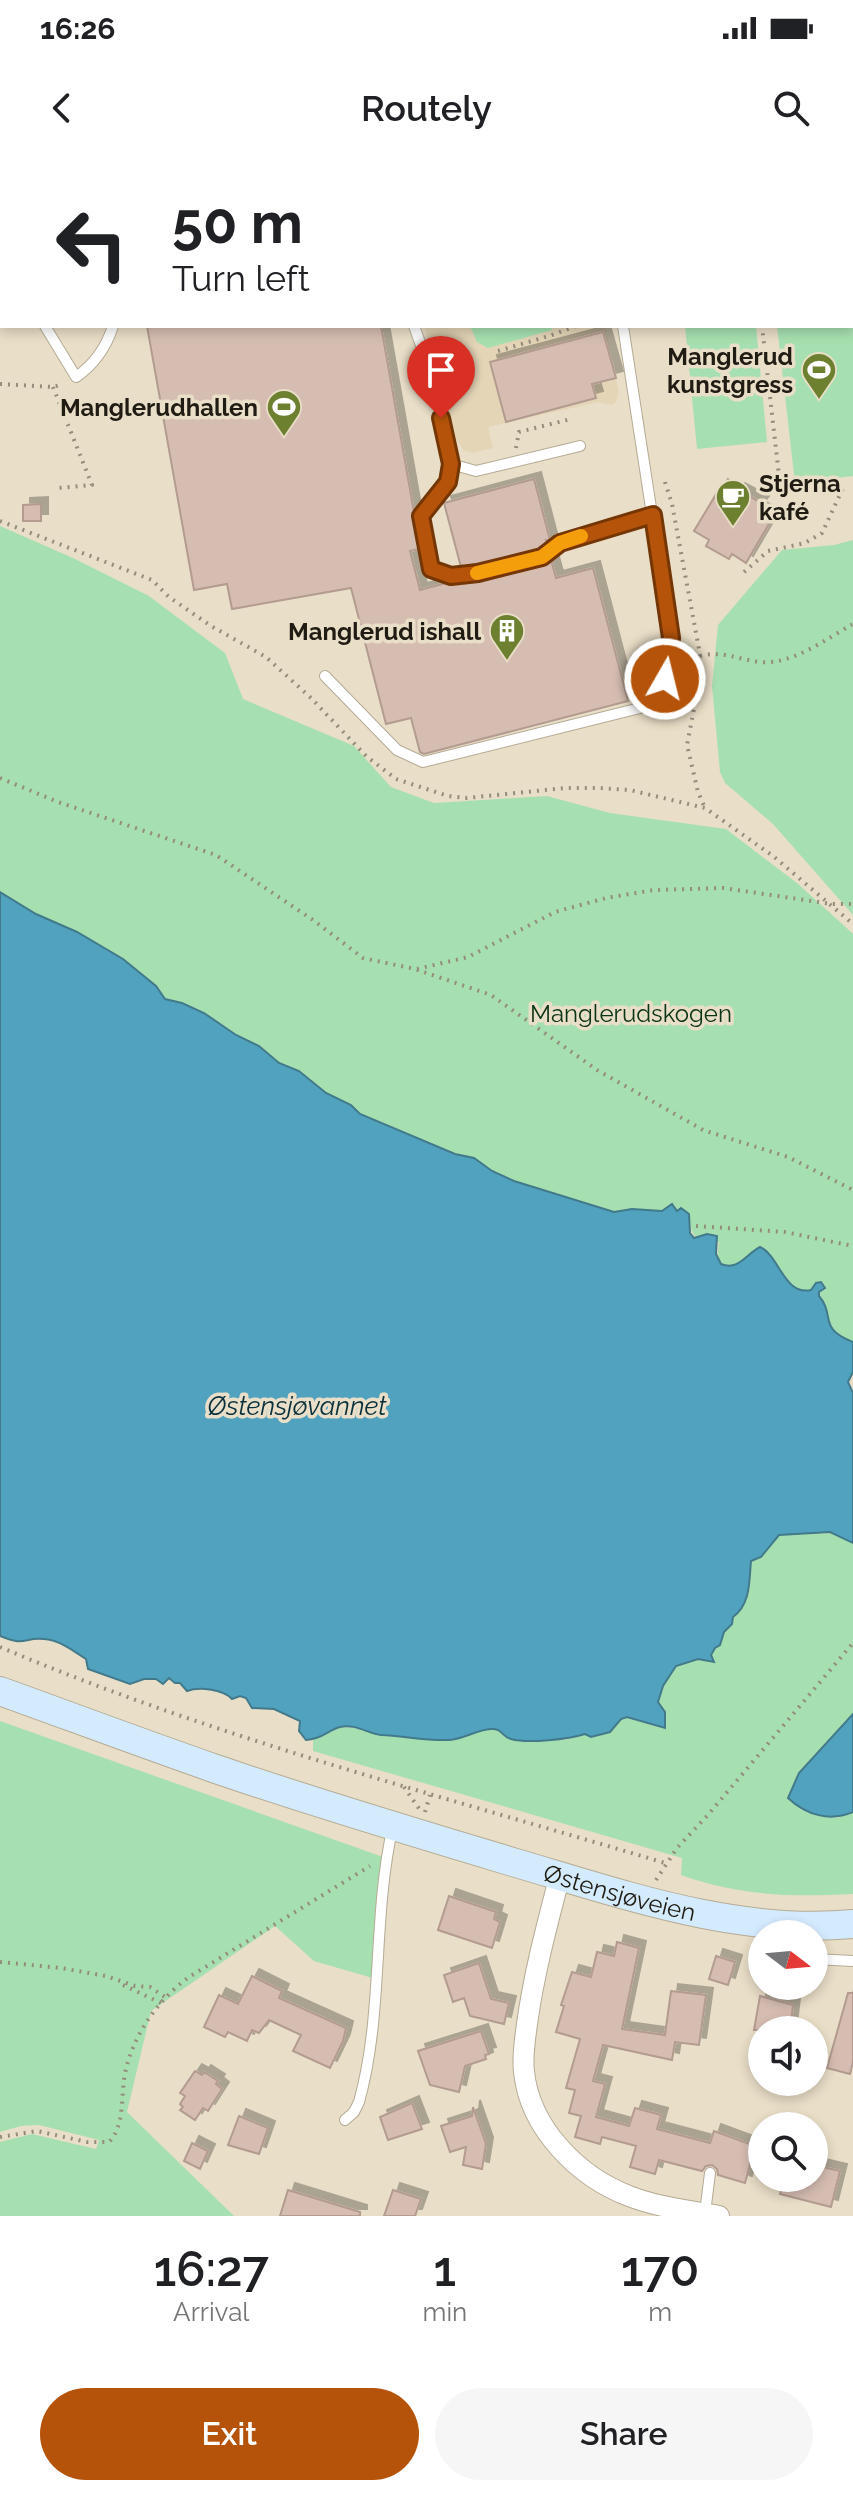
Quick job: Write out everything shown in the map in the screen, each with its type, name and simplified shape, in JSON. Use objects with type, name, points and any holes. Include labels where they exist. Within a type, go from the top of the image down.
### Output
[{"type":"main road","name":"Østensjøveien","points":[[0,1691],[218,1770],[393,1826],[560,1875],[748,1923]]},
{"type":"main road","name":"Østensjøveien","points":[[828,1926],[853,1924]]},
{"type":"street","points":[[560,1875],[534,1973],[523,2053],[524,2074],[534,2106],[559,2148],[599,2182],[631,2197],[712,2215]]},
{"type":"lane","points":[[46,328],[76,377],[101,354],[112,328]]},
{"type":"lane","points":[[415,328],[436,396],[451,464],[448,482],[421,516],[431,569],[451,576],[478,573],[542,557],[560,543],[653,515]]},
{"type":"lane","points":[[325,676],[397,750],[423,762],[640,708],[665,679],[671,638],[623,328]]},
{"type":"lane","points":[[451,464],[476,471],[580,446]]},
{"type":"lane","points":[[345,2120],[359,2102],[374,2031],[386,1858],[393,1826]]},
{"type":"lane","points":[[828,1960],[853,1961]]},
{"type":"lane","points":[[710,2173],[712,2215]]},
{"type":"path","points":[[498,351],[567,328]]},
{"type":"path","points":[[744,572],[768,551],[805,543],[822,533],[843,488],[781,493],[762,328]]},
{"type":"path","points":[[0,384],[53,387],[76,377]]},
{"type":"path","points":[[53,387],[92,485],[58,488]]},
{"type":"path","points":[[514,462],[519,432],[571,419]]},
{"type":"path","points":[[664,479],[672,504],[700,656],[699,683],[687,745],[698,792],[705,808],[773,856],[853,924]]},
{"type":"path","points":[[0,521],[152,580],[169,597],[211,626],[266,657]]},
{"type":"path","points":[[700,656],[715,652],[762,662],[784,661],[853,624]]},
{"type":"path","points":[[0,778],[58,802],[216,855],[313,920],[363,958],[415,969],[491,995],[597,1070],[703,1130],[788,1157],[853,1190]]},
{"type":"path","points":[[415,969],[468,957],[555,912],[606,898],[654,890],[723,888],[832,904],[853,904]]},
{"type":"path","points":[[696,1226],[785,1232],[853,1246]]},
{"type":"path","points":[[0,1647],[211,1727],[665,1863],[853,1643]]},
{"type":"path","points":[[404,1787],[424,1815],[430,1795]]},
{"type":"path","points":[[0,2137],[37,2131],[87,2142],[109,2142],[117,2132],[125,2070],[133,2047],[165,1997],[189,1977],[386,1858]]},
{"type":"path","points":[[0,1962],[61,1968],[116,1979],[135,1986],[150,1987],[165,1997]]},
{"type":"path","points":[[116,1979],[161,2003]]},
{"type":"shaded area","points":[[425,328],[605,328],[619,393],[615,403],[598,402],[488,427],[493,448],[472,453],[463,450],[455,437]]},
{"type":"green space","points":[[471,328],[552,330],[488,348],[477,342]]},
{"type":"green space","points":[[685,328],[756,328],[767,442],[697,449]]},
{"type":"green space","name":"Manglerud kunstgress","points":[[777,328],[853,328],[853,476],[795,483]]},
{"type":"green space","name":"Manglerudskogen","points":[[0,526],[149,596],[225,653],[243,699],[354,746],[391,787],[434,803],[547,796],[610,813],[726,829],[797,883],[850,931],[853,934],[853,1342],[835,1332],[831,1326],[827,1309],[819,1296],[822,1289],[816,1283],[812,1290],[795,1287],[767,1251],[760,1247],[739,1262],[724,1266],[717,1259],[719,1242],[695,1236],[689,1214],[681,1208],[677,1211],[632,1209],[614,1212],[514,1181],[474,1158],[455,1154],[360,1113],[326,1093],[299,1071],[279,1063],[259,1046],[236,1035],[204,1013],[165,999],[156,986],[123,959],[0,892]]},
{"type":"green space","points":[[853,540],[853,915],[773,824],[725,783],[720,772],[712,686],[718,625],[782,550]]},
{"type":"green space","points":[[802,1532],[837,1534],[853,1543],[853,1714],[799,1773],[801,1810],[837,1818],[853,1812],[853,1894],[766,1894],[703,1882],[681,1875],[682,1858],[313,1751],[313,1740],[341,1727],[368,1729],[381,1735],[451,1740],[499,1729],[511,1739],[565,1740],[585,1734],[610,1732],[621,1719],[627,1717],[665,1729],[658,1699],[676,1666],[711,1655],[746,1601],[751,1561],[761,1557],[779,1535]]},
{"type":"green space","points":[[0,1721],[386,1858],[376,1979],[314,1961],[275,1926],[151,2011],[127,2112],[234,2216],[0,2216],[0,2142],[32,2134],[96,2149],[99,2140],[39,2125],[0,2132]]},
{"type":"water","name":"Østensjøvannet","points":[[0,892],[123,959],[156,986],[165,999],[204,1013],[236,1035],[259,1046],[279,1063],[299,1071],[326,1093],[351,1105],[360,1114],[455,1154],[474,1158],[514,1181],[614,1212],[632,1209],[662,1211],[672,1204],[677,1211],[681,1208],[689,1214],[690,1233],[694,1238],[707,1234],[717,1236],[716,1254],[721,1264],[738,1264],[760,1247],[767,1251],[794,1287],[811,1290],[821,1282],[825,1288],[819,1296],[831,1327],[853,1342],[853,1372],[848,1382],[853,1393],[853,1543],[830,1532],[779,1535],[761,1557],[751,1561],[746,1599],[711,1655],[714,1662],[698,1659],[676,1666],[663,1686],[658,1702],[665,1712],[665,1728],[627,1717],[621,1719],[610,1732],[591,1737],[585,1734],[527,1741],[508,1738],[491,1729],[454,1739],[432,1740],[381,1735],[345,1726],[306,1740],[299,1731],[300,1721],[274,1709],[252,1708],[246,1698],[240,1696],[232,1699],[218,1691],[205,1689],[187,1691],[169,1678],[163,1684],[156,1679],[144,1679],[130,1684],[88,1669],[86,1659],[55,1641],[15,1641],[0,1636]]},
{"type":"water","points":[[853,1714],[853,1812],[836,1816],[810,1813],[788,1798],[799,1773]]},
{"type":"building","points":[[147,328],[381,328],[414,512],[419,549],[410,551],[420,590],[446,583],[480,581],[544,565],[551,560],[556,578],[593,568],[628,701],[424,754],[420,752],[411,718],[386,724],[351,588],[232,609],[227,584],[194,590]]},
{"type":"building","points":[[603,332],[616,378],[592,384],[596,398],[506,422],[490,362]]},
{"type":"building","points":[[534,479],[550,540],[546,540],[547,543],[538,550],[461,567],[444,503]]},
{"type":"building","points":[[721,486],[735,495],[738,490],[762,503],[758,508],[773,517],[746,563],[732,554],[729,559],[706,546],[709,540],[694,531]]},
{"type":"building","points":[[41,504],[41,521],[23,521],[23,505]]},
{"type":"building","points":[[449,1896],[496,1912],[494,1919],[500,1922],[492,1948],[438,1930]]},
{"type":"building","points":[[617,1942],[639,1948],[622,2029],[665,2035],[671,1991],[706,1995],[699,2045],[675,2042],[672,2060],[603,2045],[593,2081],[605,2084],[596,2117],[629,2126],[635,2108],[661,2115],[657,2129],[710,2143],[714,2131],[748,2143],[745,2183],[718,2175],[712,2165],[702,2171],[659,2160],[655,2174],[630,2167],[636,2146],[602,2137],[600,2144],[575,2137],[581,2116],[569,2113],[575,2090],[566,2088],[580,2039],[556,2032],[564,2006],[561,2005],[572,1972],[591,1977],[597,1952],[614,1956]]},
{"type":"building","points":[[716,1956],[735,1962],[728,1985],[709,1979]]},
{"type":"building","points":[[479,1963],[491,1999],[509,2003],[504,2024],[470,2016],[464,1998],[453,2002],[444,1975]]},
{"type":"building","points":[[252,1976],[282,1991],[279,1998],[346,2028],[330,2068],[293,2051],[301,2035],[269,2020],[259,2033],[252,2030],[247,2041],[228,2032],[225,2037],[204,2027],[219,1995],[238,2004]]},
{"type":"building","points":[[848,1993],[853,1993],[853,2062],[850,2074],[828,2068]]},
{"type":"building","points":[[759,2000],[793,2005],[792,2016],[756,2016]]},
{"type":"building","points":[[481,2031],[489,2054],[485,2055],[486,2059],[465,2066],[459,2092],[430,2085],[418,2051]]},
{"type":"building","points":[[195,2071],[202,2075],[204,2072],[218,2081],[216,2084],[222,2089],[208,2111],[203,2108],[195,2120],[180,2110],[185,2096],[180,2093]]},
{"type":"building","points":[[412,2103],[422,2129],[388,2140],[380,2117]]},
{"type":"building","points":[[473,2107],[486,2144],[482,2169],[463,2165],[466,2147],[450,2152],[441,2126],[472,2116]]},
{"type":"building","points":[[239,2116],[268,2128],[259,2154],[228,2145]]},
{"type":"building","points":[[192,2143],[208,2151],[200,2169],[184,2161]]},
{"type":"building","points":[[828,2168],[840,2171],[831,2207],[780,2194],[828,2192]]},
{"type":"building","points":[[288,2190],[360,2212],[360,2216],[280,2216]]},
{"type":"building","points":[[393,2190],[421,2199],[415,2216],[384,2216]]},
{"type":"slow traffic","points":[[477,573],[542,557],[560,543],[581,536]]},
{"type":"place","name":"Manglerud kunstgress","points":[[819,401]]},
{"type":"place","name":"Manglerudhallen","points":[[284,438]]},
{"type":"place","name":"Stjerna kafé","points":[[733,528]]},
{"type":"place","name":"Manglerud ishall","points":[[507,662]]},
{"type":"route","points":[[441,418],[451,464],[448,482],[421,516],[431,569],[451,576],[478,573],[542,557],[560,543],[653,515],[671,638],[665,679]]}]
